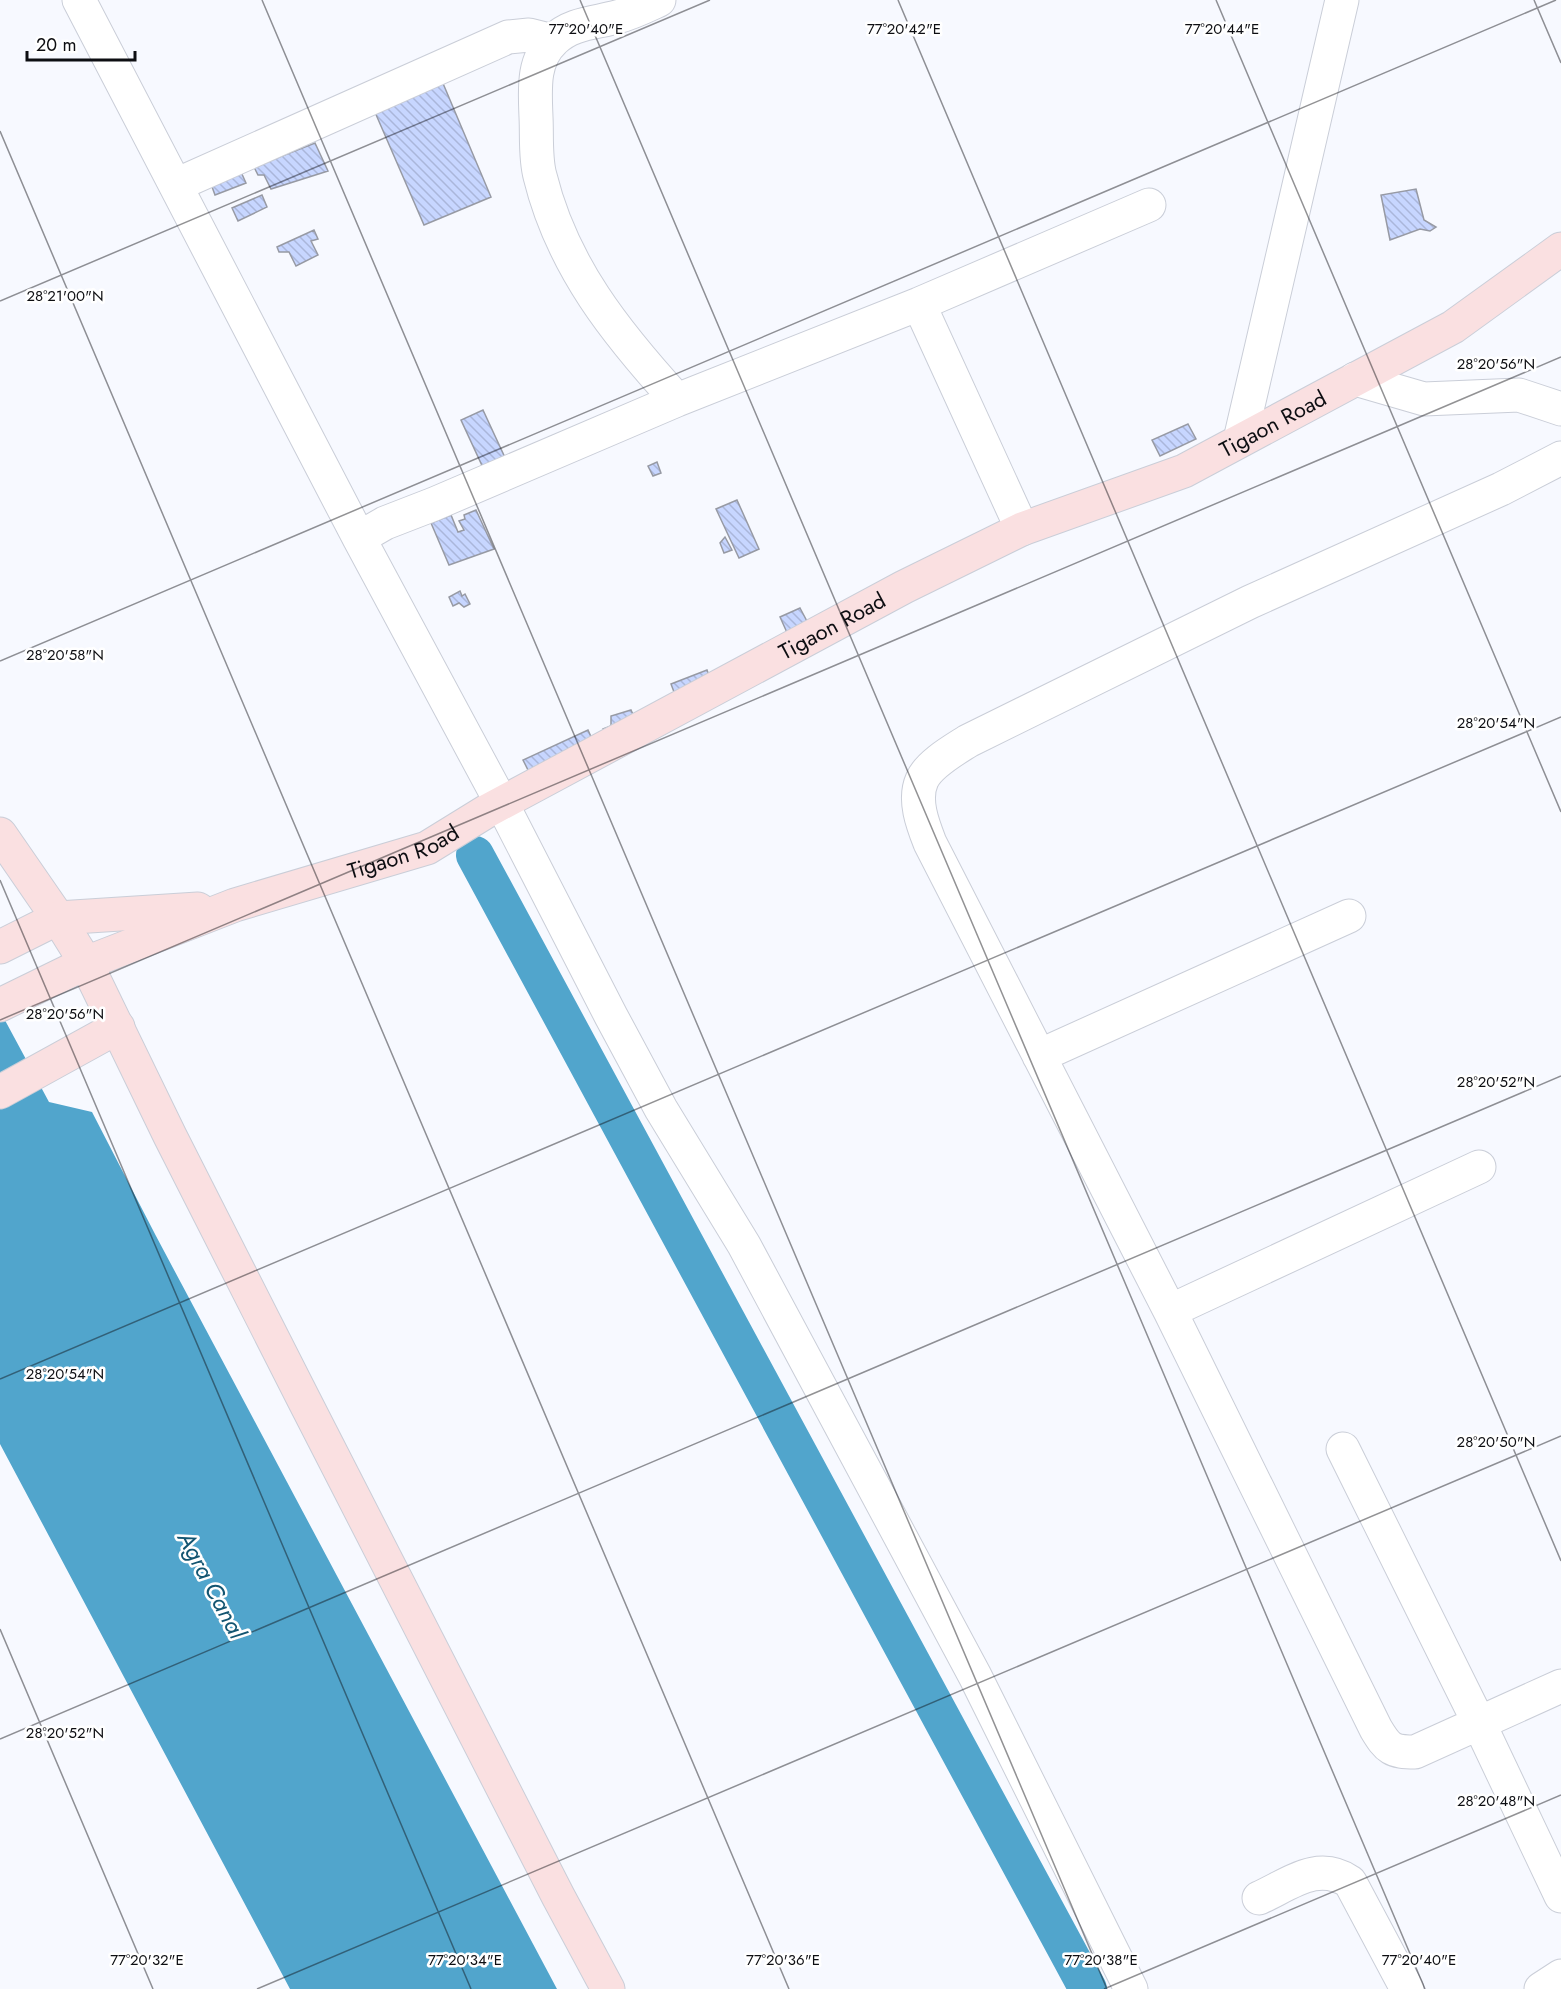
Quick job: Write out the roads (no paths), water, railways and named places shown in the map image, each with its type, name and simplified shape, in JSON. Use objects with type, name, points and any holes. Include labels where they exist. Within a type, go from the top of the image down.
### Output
[{"type":"street","points":[[79,0],[358,538],[494,808],[650,1088],[744,1245],[969,1666],[1131,1989]]},
{"type":"street","points":[[659,0],[618,17],[576,26],[553,41],[536,69],[535,92],[539,175],[557,227],[584,282],[610,322],[638,357],[677,399]]},
{"type":"street","points":[[1240,441],[1342,0]]},
{"type":"street","points":[[176,185],[508,37],[530,34],[553,41]]},
{"type":"street","points":[[358,538],[385,523],[677,399],[919,304],[1149,205]]},
{"type":"street","name":"Tigaon Road","points":[[0,1005],[76,968],[235,905],[427,848],[494,808],[904,587],[1022,529],[1184,471],[1453,327],[1561,249]]},
{"type":"street","points":[[919,304],[1022,529]]},
{"type":"street","points":[[1355,379],[1424,399],[1519,395],[1561,409]]},
{"type":"street","points":[[1561,458],[1501,489],[1250,602],[968,741],[939,760],[922,779],[919,799],[921,821],[930,843],[1170,1311],[1385,1744],[1399,1752],[1415,1752],[1561,1686]]},
{"type":"street","points":[[0,834],[76,968],[117,1027],[309,1410],[608,1989]]},
{"type":"street","points":[[0,947],[49,923],[235,905]]},
{"type":"street","points":[[1039,1056],[1349,916]]},
{"type":"street","points":[[0,1092],[117,1027]]},
{"type":"street","points":[[1170,1311],[1479,1167]]},
{"type":"street","points":[[1343,1449],[1479,1723],[1561,1896]]},
{"type":"street","points":[[1259,1898],[1314,1872],[1340,1875],[1350,1882],[1407,1989]]},
{"type":"street","points":[[1541,1989],[1561,1976]]},
{"type":"water","name":"Agra Canal","points":[[0,1011],[49,1102],[92,1112],[557,1989],[290,1989],[0,1444]]},
{"type":"waterway","points":[[475,855],[1088,1989]]}]
